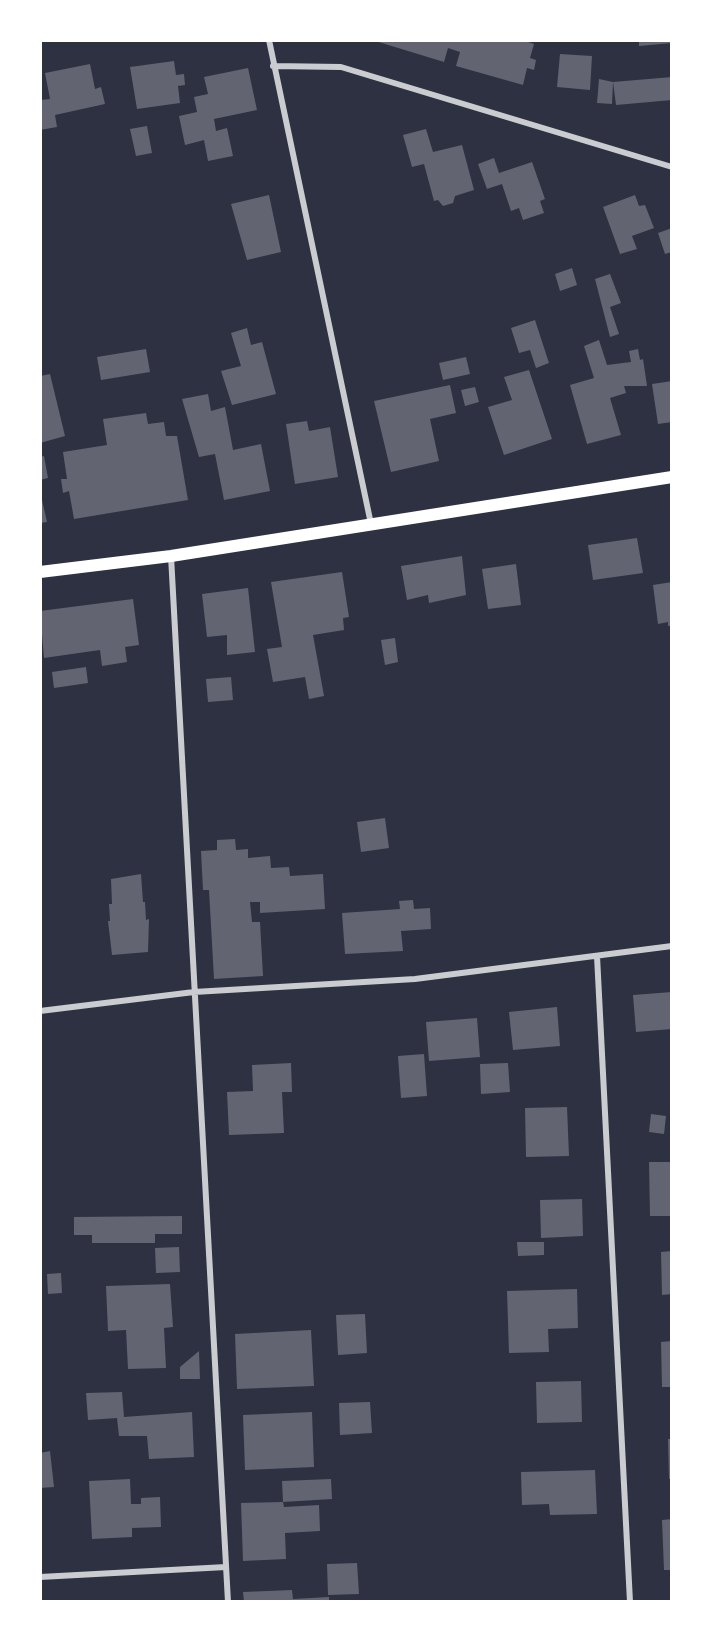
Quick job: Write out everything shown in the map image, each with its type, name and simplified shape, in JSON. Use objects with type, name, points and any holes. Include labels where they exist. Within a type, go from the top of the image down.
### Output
[{"type":"main road","points":[[40,572],[171,556],[672,477]]},
{"type":"street","points":[[268,40],[371,525]]},
{"type":"street","points":[[273,66],[341,67],[672,166]]},
{"type":"street","points":[[171,556],[228,1602]]},
{"type":"street","points":[[40,1011],[194,992],[415,979],[672,946]]},
{"type":"street","points":[[597,956],[630,1602]]},
{"type":"street","points":[[40,1577],[226,1567]]},
{"type":"building","points":[[372,40],[523,40],[534,44],[530,58],[536,60],[534,70],[527,68],[523,85],[456,66],[460,52],[448,48],[444,62]]},
{"type":"building","points":[[639,40],[672,40],[672,43],[639,46]]},
{"type":"building","points":[[560,54],[592,56],[590,90],[557,87]]},
{"type":"building","points":[[174,61],[176,75],[184,74],[185,85],[178,86],[180,103],[137,109],[130,67]]},
{"type":"building","points":[[90,64],[95,89],[101,87],[105,104],[55,115],[57,127],[40,130],[40,100],[50,99],[45,73]]},
{"type":"building","points":[[248,68],[257,110],[214,119],[216,131],[227,128],[233,156],[208,161],[204,140],[185,145],[179,116],[197,112],[194,97],[208,94],[204,77]]},
{"type":"building","points":[[672,77],[672,100],[616,105],[613,82]]},
{"type":"building","points":[[599,79],[613,82],[612,104],[597,103]]},
{"type":"building","points":[[147,126],[152,153],[136,156],[130,129]]},
{"type":"building","points":[[426,129],[433,152],[462,145],[474,190],[455,196],[453,203],[443,206],[438,200],[434,201],[424,164],[412,167],[403,135]]},
{"type":"building","points":[[494,158],[499,173],[532,162],[545,199],[540,201],[544,213],[523,220],[519,208],[511,211],[502,184],[487,189],[478,164]]},
{"type":"building","points":[[269,195],[281,252],[247,260],[231,204]]},
{"type":"building","points":[[635,195],[639,206],[645,205],[654,228],[632,236],[637,249],[620,254],[603,207]]},
{"type":"building","points":[[672,228],[672,252],[665,254],[658,233]]},
{"type":"building","points":[[572,268],[577,285],[560,291],[555,274]]},
{"type":"building","points":[[610,274],[621,303],[610,307],[619,334],[610,337],[595,279]]},
{"type":"building","points":[[535,320],[549,363],[536,368],[530,350],[519,353],[511,328]]},
{"type":"building","points":[[247,328],[251,345],[262,342],[276,394],[232,405],[221,371],[241,366],[231,333]]},
{"type":"building","points":[[599,340],[607,365],[631,362],[629,351],[638,349],[640,360],[643,359],[647,386],[624,386],[626,393],[610,398],[621,435],[587,444],[570,385],[594,378],[584,346]]},
{"type":"building","points":[[146,349],[150,372],[101,380],[97,357]]},
{"type":"building","points":[[466,357],[470,374],[443,380],[439,363]]},
{"type":"building","points":[[529,370],[552,439],[504,455],[488,407],[512,400],[504,377]]},
{"type":"building","points":[[50,374],[65,436],[40,443],[40,376]]},
{"type":"building","points":[[672,381],[672,422],[658,424],[652,384]]},
{"type":"building","points":[[450,385],[456,413],[430,419],[439,461],[391,472],[374,401]]},
{"type":"building","points":[[475,387],[479,402],[465,406],[461,390]]},
{"type":"building","points":[[208,394],[211,411],[225,407],[233,450],[261,444],[270,491],[224,500],[215,454],[199,457],[182,399]]},
{"type":"building","points":[[146,413],[148,424],[164,422],[166,436],[177,436],[188,500],[74,519],[69,491],[63,493],[61,479],[67,479],[63,452],[107,445],[103,419]]},
{"type":"building","points":[[307,421],[309,431],[330,427],[338,477],[295,484],[286,424]]},
{"type":"building","points":[[44,456],[48,478],[40,480],[40,457]]},
{"type":"building","points":[[40,491],[47,522],[40,523]]},
{"type":"building","points":[[637,538],[643,573],[593,580],[588,545]]},
{"type":"building","points":[[462,556],[466,595],[429,603],[428,595],[407,600],[401,566]]},
{"type":"building","points":[[516,564],[521,605],[488,609],[482,569]]},
{"type":"building","points":[[342,572],[349,617],[343,618],[344,630],[313,635],[324,696],[309,699],[305,677],[273,682],[267,649],[282,647],[271,582]]},
{"type":"building","points":[[672,582],[672,626],[668,626],[668,622],[658,624],[653,585]]},
{"type":"building","points":[[248,588],[255,652],[227,655],[227,635],[207,637],[202,594]]},
{"type":"building","points":[[133,599],[139,645],[125,647],[127,662],[102,666],[100,650],[44,658],[40,611]]},
{"type":"building","points":[[395,638],[398,662],[385,665],[381,640]]},
{"type":"building","points":[[86,667],[88,683],[54,688],[52,672]]},
{"type":"building","points":[[231,677],[233,700],[208,702],[206,679]]},
{"type":"building","points":[[385,818],[389,848],[361,852],[357,822]]},
{"type":"building","points":[[235,839],[236,850],[248,849],[248,858],[270,856],[271,868],[289,867],[290,876],[323,874],[325,909],[260,913],[260,902],[250,902],[252,922],[260,922],[263,976],[214,979],[209,890],[203,890],[201,851],[217,850],[217,840]]},
{"type":"building","points":[[141,874],[146,920],[149,919],[148,952],[112,955],[108,921],[110,921],[109,904],[112,904],[111,879]]},
{"type":"building","points":[[413,900],[414,909],[430,908],[431,929],[401,931],[403,951],[345,954],[342,913],[400,909],[399,901]]},
{"type":"building","points":[[672,992],[672,1029],[636,1032],[633,995]]},
{"type":"building","points":[[557,1007],[560,1046],[513,1050],[509,1012]]},
{"type":"building","points":[[477,1018],[480,1057],[429,1061],[426,1022]]},
{"type":"building","points":[[424,1054],[427,1096],[401,1098],[398,1056]]},
{"type":"building","points":[[291,1063],[292,1092],[282,1092],[284,1133],[229,1135],[227,1092],[253,1091],[252,1065]]},
{"type":"building","points":[[508,1063],[510,1092],[481,1094],[480,1064]]},
{"type":"building","points":[[567,1107],[569,1156],[526,1157],[525,1108]]},
{"type":"building","points":[[651,1114],[666,1116],[664,1134],[649,1132]]},
{"type":"building","points":[[649,1162],[672,1162],[672,1216],[650,1216]]},
{"type":"building","points":[[582,1199],[583,1236],[541,1238],[540,1200]]},
{"type":"building","points":[[182,1216],[182,1234],[155,1234],[155,1243],[92,1243],[92,1235],[74,1235],[74,1217]]},
{"type":"building","points":[[517,1242],[544,1242],[544,1255],[518,1256]]},
{"type":"building","points":[[179,1247],[180,1272],[156,1273],[155,1248]]},
{"type":"building","points":[[672,1251],[672,1294],[662,1295],[661,1252]]},
{"type":"building","points":[[61,1273],[62,1293],[48,1294],[47,1274]]},
{"type":"building","points":[[170,1284],[173,1327],[164,1328],[166,1368],[128,1369],[126,1330],[108,1331],[106,1286]]},
{"type":"building","points":[[577,1289],[578,1328],[548,1329],[549,1352],[509,1353],[507,1291]]},
{"type":"building","points":[[365,1314],[367,1353],[338,1355],[336,1315]]},
{"type":"building","points":[[311,1330],[314,1386],[237,1389],[235,1334]]},
{"type":"building","points":[[672,1341],[672,1387],[662,1387],[661,1342]]},
{"type":"building","points":[[199,1351],[200,1379],[180,1379],[180,1367]]},
{"type":"building","points":[[581,1381],[582,1422],[537,1423],[536,1382]]},
{"type":"building","points":[[122,1392],[124,1417],[192,1412],[194,1457],[149,1459],[147,1436],[119,1436],[117,1418],[88,1420],[86,1393]]},
{"type":"building","points":[[370,1402],[372,1433],[340,1435],[339,1403]]},
{"type":"building","points":[[312,1412],[314,1467],[245,1470],[243,1415]]},
{"type":"building","points":[[668,1439],[672,1439],[672,1479],[669,1479]]},
{"type":"building","points":[[50,1451],[54,1487],[40,1488],[40,1453]]},
{"type":"building","points":[[595,1470],[597,1514],[550,1515],[549,1504],[522,1505],[521,1472]]},
{"type":"building","points":[[130,1479],[131,1504],[141,1504],[141,1498],[160,1497],[161,1527],[132,1528],[132,1537],[92,1539],[89,1481]]},
{"type":"building","points":[[331,1479],[332,1499],[283,1502],[282,1481]]},
{"type":"building","points":[[283,1502],[284,1507],[319,1505],[320,1531],[285,1533],[286,1559],[243,1561],[241,1503]]},
{"type":"building","points":[[672,1519],[672,1570],[664,1570],[662,1520]]},
{"type":"building","points":[[357,1563],[359,1594],[328,1595],[327,1564]]},
{"type":"building","points":[[292,1590],[293,1599],[329,1597],[329,1602],[244,1602],[243,1592]]}]
